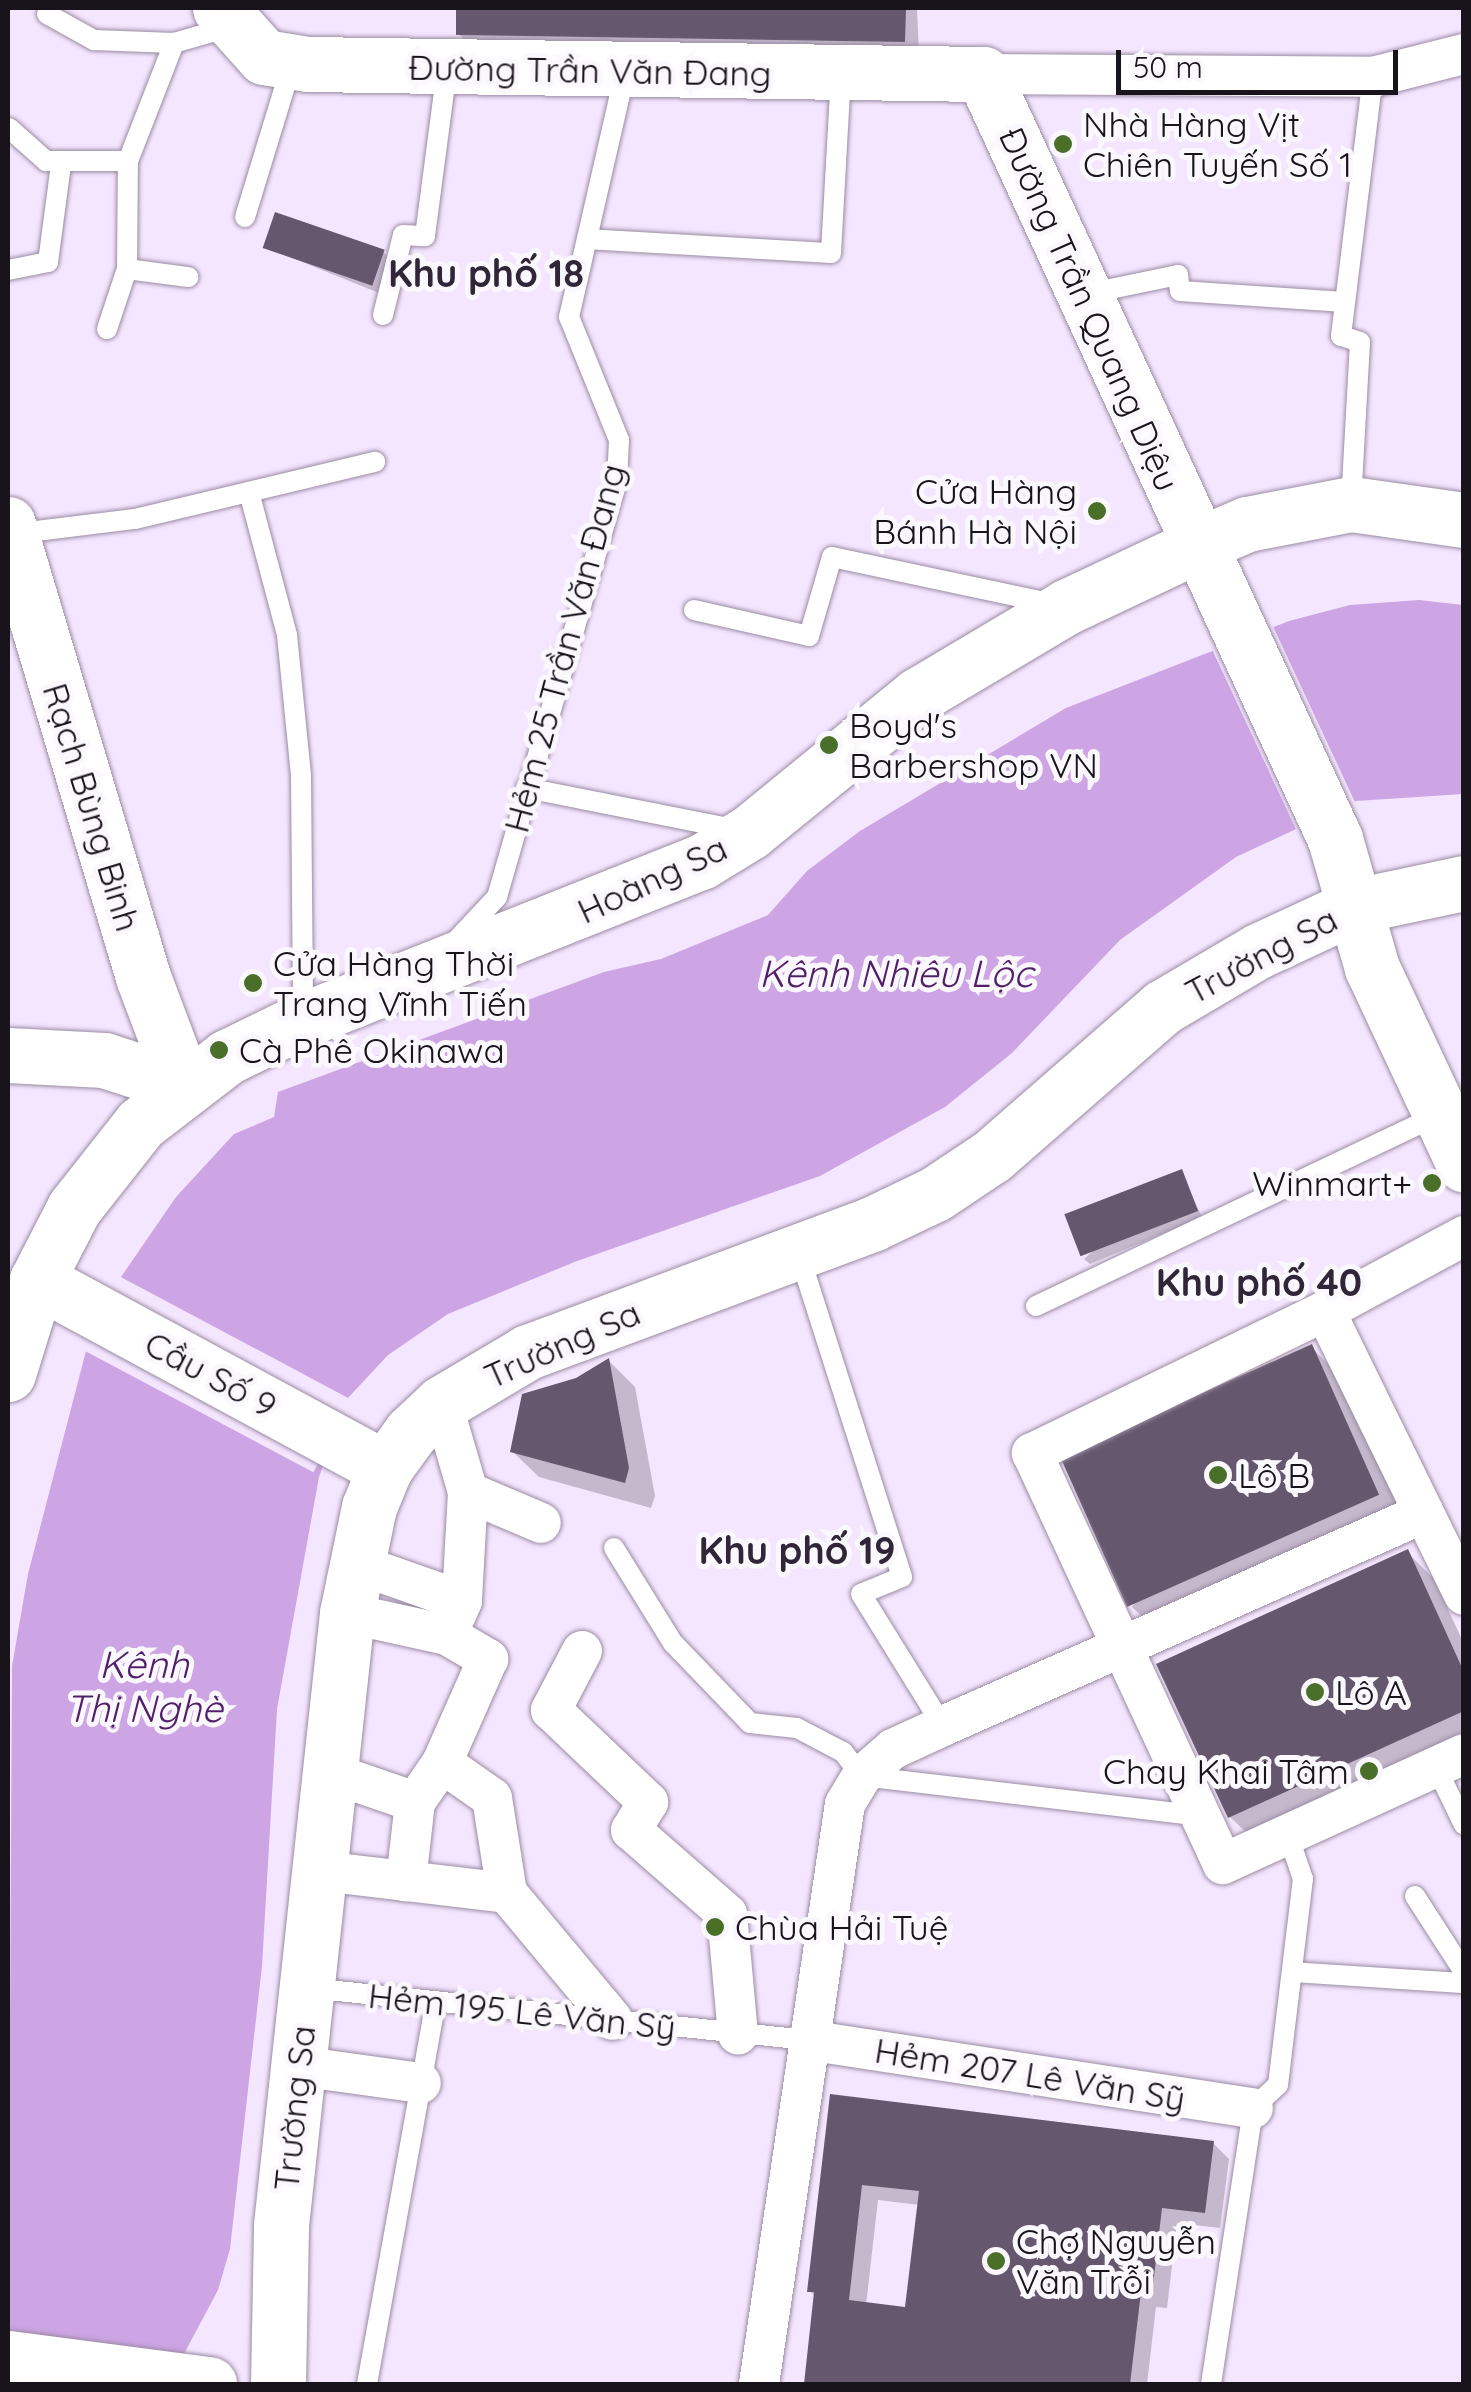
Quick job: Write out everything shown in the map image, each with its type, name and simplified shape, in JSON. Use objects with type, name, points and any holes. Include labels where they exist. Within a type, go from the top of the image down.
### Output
[{"type":"street","name":"Đường Trần Văn Đang","points":[[228,16],[264,57],[293,62],[842,76],[983,74]]},
{"type":"street","points":[[983,74],[1373,77],[1464,54]]},
{"type":"street","name":"Đường Trần Quang Diệu","points":[[983,74],[1221,597],[1336,838],[1372,968],[1464,1164]]},
{"type":"street","name":"Hoàng Sa","points":[[8,1374],[58,1291],[105,1166],[184,1086],[303,1020],[643,890],[750,832],[918,695],[1066,607],[1198,545],[1247,524],[1351,504],[1464,520]]},
{"type":"street","name":"Rạch Bùng Binh","points":[[9,530],[143,977],[184,1086]]},
{"type":"street","name":"Trường Sa","points":[[278,2384],[281,2224],[352,1589],[385,1468],[442,1403],[528,1352],[798,1252],[935,1194],[992,1156],[1163,1007],[1258,951],[1355,906],[1464,883]]},
{"type":"street","points":[[8,1055],[104,1060],[184,1086]]},
{"type":"street","points":[[1450,1760],[1223,1864],[1032,1453],[1325,1312],[1464,1236]]},
{"type":"street","name":"Cầu Số 9","points":[[58,1291],[385,1468]]},
{"type":"street","points":[[1325,1312],[1464,1595]]},
{"type":"street","points":[[442,1403],[468,1492],[455,1618]]},
{"type":"street","points":[[468,1492],[541,1522]]},
{"type":"street","points":[[760,2384],[807,2040],[845,1804],[862,1776],[893,1749],[1424,1513]]},
{"type":"street","points":[[352,1589],[455,1618],[488,1659],[442,1763],[415,1802],[406,1880]]},
{"type":"street","points":[[582,1651],[551,1710],[648,1802],[631,1830],[728,1914],[738,2034]]},
{"type":"street","points":[[442,1763],[492,1798],[507,1893],[614,2020]]},
{"type":"street","points":[[331,1773],[415,1802]]},
{"type":"street","points":[[321,1871],[507,1893]]},
{"type":"street","name":"Hẻm 207 Lê Văn Sỹ","points":[[807,2040],[1253,2108]]},
{"type":"street","points":[[298,2066],[421,2083]]},
{"type":"street","points":[[8,2358],[210,2384]]},
{"type":"lane","points":[[46,14],[94,40],[174,43],[228,16]]},
{"type":"lane","points":[[107,329],[127,269],[128,161],[174,43]]},
{"type":"lane","points":[[245,218],[293,62]]},
{"type":"lane","points":[[383,314],[402,235],[425,236],[447,67]]},
{"type":"lane","name":"Hẻm 25 Trần Văn Đang","points":[[428,970],[497,897],[617,481],[619,440],[569,317],[625,72]]},
{"type":"lane","points":[[587,239],[831,253],[842,76]]},
{"type":"lane","points":[[1351,504],[1360,342],[1341,336],[1373,77]]},
{"type":"lane","points":[[9,128],[46,161],[128,161]]},
{"type":"lane","points":[[8,270],[48,262],[60,164]]},
{"type":"lane","points":[[127,269],[188,277]]},
{"type":"lane","points":[[1084,295],[1178,275],[1180,291],[1345,302]]},
{"type":"lane","points":[[9,530],[135,519],[376,462]]},
{"type":"lane","points":[[249,492],[287,635],[301,776],[303,1020]]},
{"type":"lane","points":[[694,610],[809,636],[832,557],[1066,607]]},
{"type":"lane","points":[[526,788],[750,832]]},
{"type":"lane","points":[[1036,1306],[1440,1114]]},
{"type":"lane","points":[[798,1252],[902,1577],[861,1594],[943,1726]]},
{"type":"lane","points":[[614,1548],[673,1643],[750,1723],[797,1728],[842,1752],[862,1776],[1202,1816]]},
{"type":"lane","points":[[1450,1760],[1464,1824]]},
{"type":"lane","points":[[1211,2384],[1253,2108],[1278,2085],[1303,1879],[1288,1836]]},
{"type":"lane","points":[[1414,1896],[1464,1972]]},
{"type":"lane","points":[[1292,1972],[1464,1982]]},
{"type":"lane","name":"Hẻm 195 Lê Văn Sỹ","points":[[307,1988],[807,2040]]},
{"type":"lane","points":[[367,2384],[436,2001]]},
{"type":"water","points":[[1419,600],[1463,605],[1463,794],[1356,801],[1236,857],[1120,940],[1012,1053],[945,1107],[820,1176],[577,1261],[448,1314],[388,1355],[347,1399],[319,1477],[277,1709],[262,1966],[230,2249],[218,2290],[168,2384],[8,2384],[12,1666],[28,1574],[86,1351],[121,1277],[176,1197],[234,1134],[274,1117],[278,1092],[604,972],[661,959],[768,915],[807,871],[860,831],[1066,708],[1289,621],[1350,605]]},
{"type":"pier","points":[[1271,622],[1357,807],[1298,834],[1212,649]]},
{"type":"pier","points":[[117,1275],[352,1400],[313,1472],[79,1347]]},
{"type":"building","points":[[456,8],[906,8],[905,42],[456,35]]},
{"type":"building","points":[[275,212],[385,250],[372,286],[263,248]]},
{"type":"building","points":[[1182,1169],[1198,1211],[1080,1256],[1064,1214]]},
{"type":"building","name":"Lô B","points":[[1312,1344],[1379,1495],[1127,1607],[1060,1456]]},
{"type":"building","points":[[609,1358],[629,1468],[625,1483],[510,1452],[522,1394],[576,1378]]},
{"type":"building","name":"Lô A","points":[[1408,1549],[1464,1672],[1464,1711],[1228,1818],[1156,1664]]},
{"type":"building","name":"Chợ Nguyễn Văn Trỗi","points":[[830,2094],[1214,2141],[1205,2213],[1162,2208],[1152,2294],[1141,2292],[1130,2384],[804,2384],[814,2292],[807,2292]],"holes":[[[862,2185],[919,2191],[905,2307],[849,2300]]]},
{"type":"place","name":"Nhà Hàng Vịt Chiên Tuyến Số 1","points":[[1063,144]]},
{"type":"place","name":"Cửa Hàng Bánh Hà Nội","points":[[1097,511]]},
{"type":"place","name":"Boyd's Barbershop VN","points":[[829,745]]},
{"type":"place","name":"Cửa Hàng Thời Trang Vĩnh Tiến","points":[[253,983]]},
{"type":"place","name":"Cà Phê Okinawa","points":[[219,1050]]},
{"type":"place","name":"Winmart+","points":[[1432,1183]]},
{"type":"place","name":"Lô B","points":[[1218,1475]]},
{"type":"place","name":"Lô A","points":[[1315,1692]]},
{"type":"place","name":"Chay Khai Tâm","points":[[1369,1771]]},
{"type":"place","name":"Chùa Hải Tuệ","points":[[715,1927]]},
{"type":"place","name":"Chợ Nguyễn Văn Trỗi","points":[[996,2261]]},
{"type":"district","name":"Khu phố 18","points":[[486,274]]},
{"type":"district","name":"Khu phố 40","points":[[1259,1283]]},
{"type":"district","name":"Khu phố 19","points":[[797,1551]]},
{"type":"water label","name":"Kênh Nhiêu Lộc","points":[[896,974]]},
{"type":"water label","name":"Kênh Thị Nghè","points":[[144,1687]]}]
